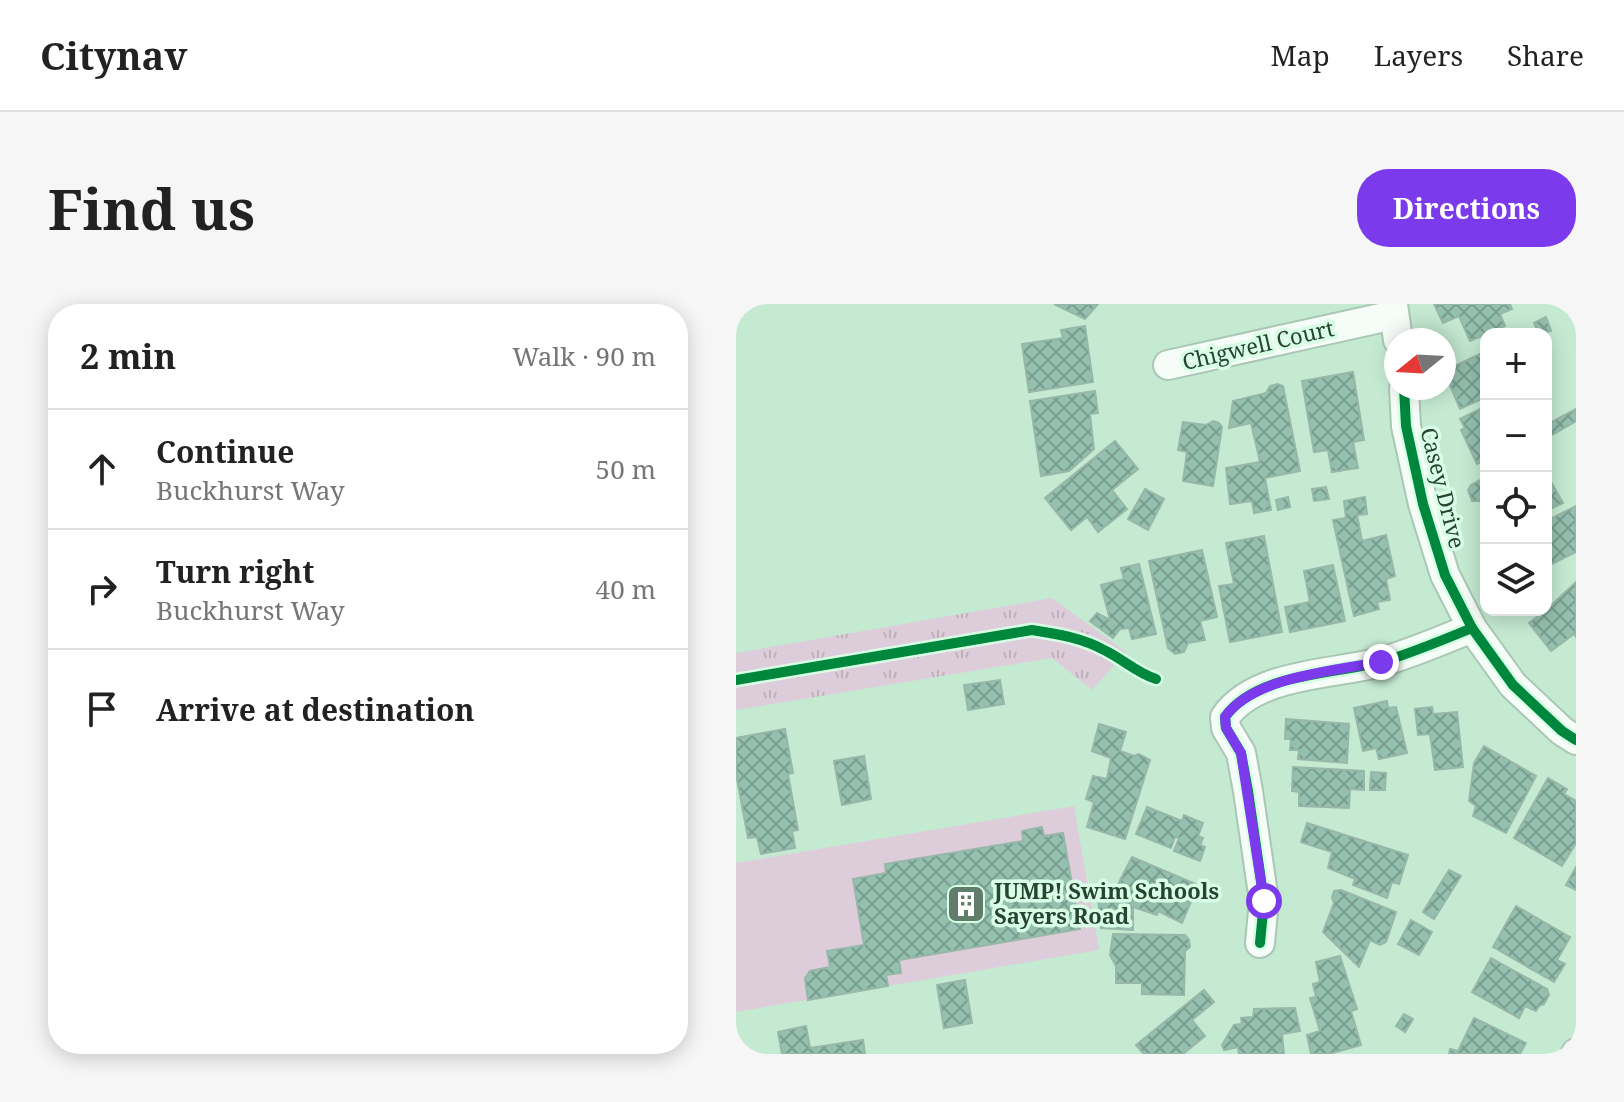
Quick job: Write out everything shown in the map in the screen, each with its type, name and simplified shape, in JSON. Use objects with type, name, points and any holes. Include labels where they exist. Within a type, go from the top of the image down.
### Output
[{"type":"street","name":"Chigwell Court","points":[[1168,365],[1395,320]]},
{"type":"street","name":"Casey Drive","points":[[1405,400],[1406,426],[1423,504],[1445,575],[1472,628],[1513,685],[1562,731],[1576,740]]},
{"type":"street","points":[[1260,943],[1264,901],[1241,753],[1226,728],[1225,717],[1232,706],[1264,688],[1304,676],[1381,662],[1472,628]]},
{"type":"green space","points":[[1052,598],[1126,652],[1092,690],[1052,658],[736,710],[736,653]]},
{"type":"green space","points":[[1074,806],[1099,950],[736,1012],[736,863]]},
{"type":"building","points":[[1054,304],[1098,304],[1085,319]]},
{"type":"building","points":[[1434,304],[1510,304],[1512,309],[1500,314],[1505,326],[1480,328],[1480,337],[1470,341],[1459,316],[1443,323]]},
{"type":"building","points":[[1546,317],[1550,328],[1536,328],[1534,323]]},
{"type":"building","points":[[1085,326],[1093,382],[1029,392],[1022,344],[1063,338],[1061,330]]},
{"type":"building","points":[[1480,354],[1480,400],[1460,409],[1456,400],[1456,365]]},
{"type":"building","points":[[1353,372],[1364,440],[1353,442],[1358,468],[1332,472],[1328,450],[1314,452],[1302,381]]},
{"type":"building","points":[[1270,386],[1283,386],[1300,471],[1265,478],[1271,510],[1254,513],[1252,501],[1230,504],[1226,468],[1260,462],[1251,423],[1229,428],[1233,401],[1266,393]]},
{"type":"building","points":[[1095,391],[1098,413],[1090,414],[1094,449],[1069,471],[1041,476],[1030,401]]},
{"type":"building","points":[[1480,409],[1480,463],[1477,464],[1461,430],[1465,428],[1460,419]]},
{"type":"building","points":[[1576,409],[1576,421],[1552,435],[1552,422]]},
{"type":"building","points":[[1213,421],[1222,427],[1213,486],[1183,481],[1187,452],[1178,450],[1183,422],[1206,425]]},
{"type":"building","points":[[1115,441],[1138,469],[1112,490],[1127,509],[1098,532],[1087,517],[1071,530],[1045,498]]},
{"type":"building","points":[[1480,480],[1480,501],[1472,501],[1468,490]]},
{"type":"building","points":[[1552,484],[1563,503],[1552,508]]},
{"type":"building","points":[[1326,487],[1329,499],[1314,501],[1312,489]]},
{"type":"building","points":[[1145,489],[1164,499],[1148,530],[1128,519]]},
{"type":"building","points":[[1288,497],[1290,507],[1278,510],[1276,500]]},
{"type":"building","points":[[1365,497],[1367,514],[1357,515],[1362,541],[1386,535],[1395,576],[1386,579],[1390,600],[1377,602],[1379,609],[1354,616],[1333,520],[1346,518],[1344,501]]},
{"type":"building","points":[[1576,506],[1576,552],[1552,564],[1552,544],[1552,518]]},
{"type":"building","points":[[1264,536],[1282,632],[1230,642],[1219,586],[1234,584],[1226,543]]},
{"type":"building","points":[[1202,550],[1217,617],[1200,621],[1205,640],[1188,643],[1184,652],[1175,654],[1168,648],[1149,561]]},
{"type":"building","points":[[1139,564],[1156,634],[1132,639],[1129,628],[1120,629],[1113,638],[1090,621],[1097,613],[1110,620],[1101,585],[1124,579],[1121,568]]},
{"type":"building","points":[[1333,565],[1345,621],[1290,632],[1285,607],[1310,602],[1304,571]]},
{"type":"building","points":[[1576,582],[1576,637],[1574,634],[1551,651],[1529,623],[1538,616],[1552,616],[1552,604]]},
{"type":"building","points":[[1000,680],[1004,704],[968,710],[964,685]]},
{"type":"building","points":[[1387,701],[1388,708],[1396,707],[1407,753],[1379,759],[1376,748],[1363,751],[1354,708]]},
{"type":"building","points":[[1432,707],[1433,714],[1457,712],[1463,767],[1435,770],[1430,734],[1418,735],[1415,709]]},
{"type":"building","points":[[1286,719],[1349,724],[1347,763],[1298,759],[1299,750],[1290,750],[1291,739],[1285,739]]},
{"type":"building","points":[[1099,724],[1126,732],[1120,751],[1134,756],[1139,754],[1150,760],[1125,839],[1087,827],[1094,802],[1086,799],[1093,776],[1107,779],[1111,758],[1092,751]]},
{"type":"building","points":[[785,729],[793,773],[788,774],[798,830],[792,831],[795,848],[761,854],[757,837],[748,838],[736,774],[736,738]]},
{"type":"building","points":[[1484,746],[1536,776],[1506,833],[1473,816],[1476,806],[1469,801],[1474,763]]},
{"type":"building","points":[[864,756],[871,799],[842,805],[834,761]]},
{"type":"building","points":[[1293,767],[1364,771],[1364,790],[1350,789],[1349,808],[1299,806],[1299,792],[1292,791]]},
{"type":"building","points":[[1371,772],[1386,773],[1385,790],[1370,790]]},
{"type":"building","points":[[1548,778],[1567,789],[1564,794],[1576,801],[1576,843],[1562,866],[1514,838]]},
{"type":"building","points":[[1147,807],[1182,821],[1184,815],[1203,823],[1198,836],[1203,838],[1200,845],[1205,847],[1200,861],[1174,851],[1179,838],[1175,837],[1171,848],[1136,834]]},
{"type":"building","points":[[1307,823],[1408,855],[1399,884],[1392,882],[1387,898],[1353,885],[1355,879],[1328,868],[1332,852],[1301,842]]},
{"type":"building","name":"JUMP! Swim Schools Sayers Road","points":[[1042,827],[1044,836],[1063,833],[1080,929],[899,960],[901,973],[886,975],[888,986],[808,1000],[805,978],[810,971],[830,967],[827,951],[864,945],[853,879],[886,873],[885,864],[1023,841],[1022,831]]},
{"type":"building","points":[[1132,857],[1198,885],[1182,923],[1158,911],[1157,915],[1133,907],[1133,930],[1101,928],[1098,897],[1131,901],[1114,892]]},
{"type":"building","points":[[1576,867],[1576,890],[1566,885]]},
{"type":"building","points":[[1449,870],[1461,876],[1434,919],[1423,912]]},
{"type":"building","points":[[1341,890],[1396,912],[1386,942],[1380,945],[1370,940],[1359,967],[1323,932],[1334,903],[1334,891]]},
{"type":"building","points":[[1516,906],[1570,937],[1557,960],[1565,964],[1554,982],[1493,947]]},
{"type":"building","points":[[1411,920],[1432,932],[1419,955],[1398,944]]},
{"type":"building","points":[[1113,934],[1185,935],[1190,947],[1185,951],[1184,995],[1142,994],[1142,983],[1116,983],[1116,966],[1110,955]]},
{"type":"building","points":[[1340,956],[1357,1009],[1351,1011],[1361,1045],[1329,1054],[1311,1054],[1307,1035],[1320,1031],[1310,998],[1316,997],[1313,984],[1320,982],[1316,962]]},
{"type":"building","points":[[1491,958],[1547,989],[1549,995],[1544,1004],[1536,1011],[1525,1006],[1519,1018],[1472,992]]},
{"type":"building","points":[[965,980],[972,1023],[944,1028],[937,985]]},
{"type":"building","points":[[1204,990],[1214,1002],[1192,1020],[1205,1036],[1183,1054],[1144,1054],[1136,1045]]},
{"type":"building","points":[[1295,1008],[1300,1031],[1282,1034],[1284,1054],[1239,1054],[1238,1047],[1224,1050],[1222,1045],[1234,1025],[1242,1024],[1241,1018],[1253,1017],[1254,1009]]},
{"type":"building","points":[[1404,1014],[1413,1019],[1405,1032],[1396,1026]]},
{"type":"building","points":[[1474,1018],[1526,1043],[1520,1054],[1449,1054],[1450,1049],[1458,1051]]},
{"type":"building","points":[[806,1026],[810,1048],[863,1040],[865,1054],[782,1054],[778,1032]]},
{"type":"cycle path","points":[[1405,400],[1406,426],[1423,504],[1445,575],[1472,628],[1513,685],[1562,731],[1576,740]]},
{"type":"cycle path","points":[[1260,943],[1264,901],[1248,791],[1241,753],[1226,728],[1225,717],[1239,702],[1277,683],[1385,661],[1472,628]]},
{"type":"cycle path","points":[[736,680],[1032,630],[1088,643],[1156,679]]},
{"type":"place","name":"JUMP! Swim Schools Sayers Road","points":[[966,904]]},
{"type":"route","points":[[1264,901],[1241,753],[1226,728],[1225,717],[1232,706],[1264,688],[1304,676],[1381,662]]}]
